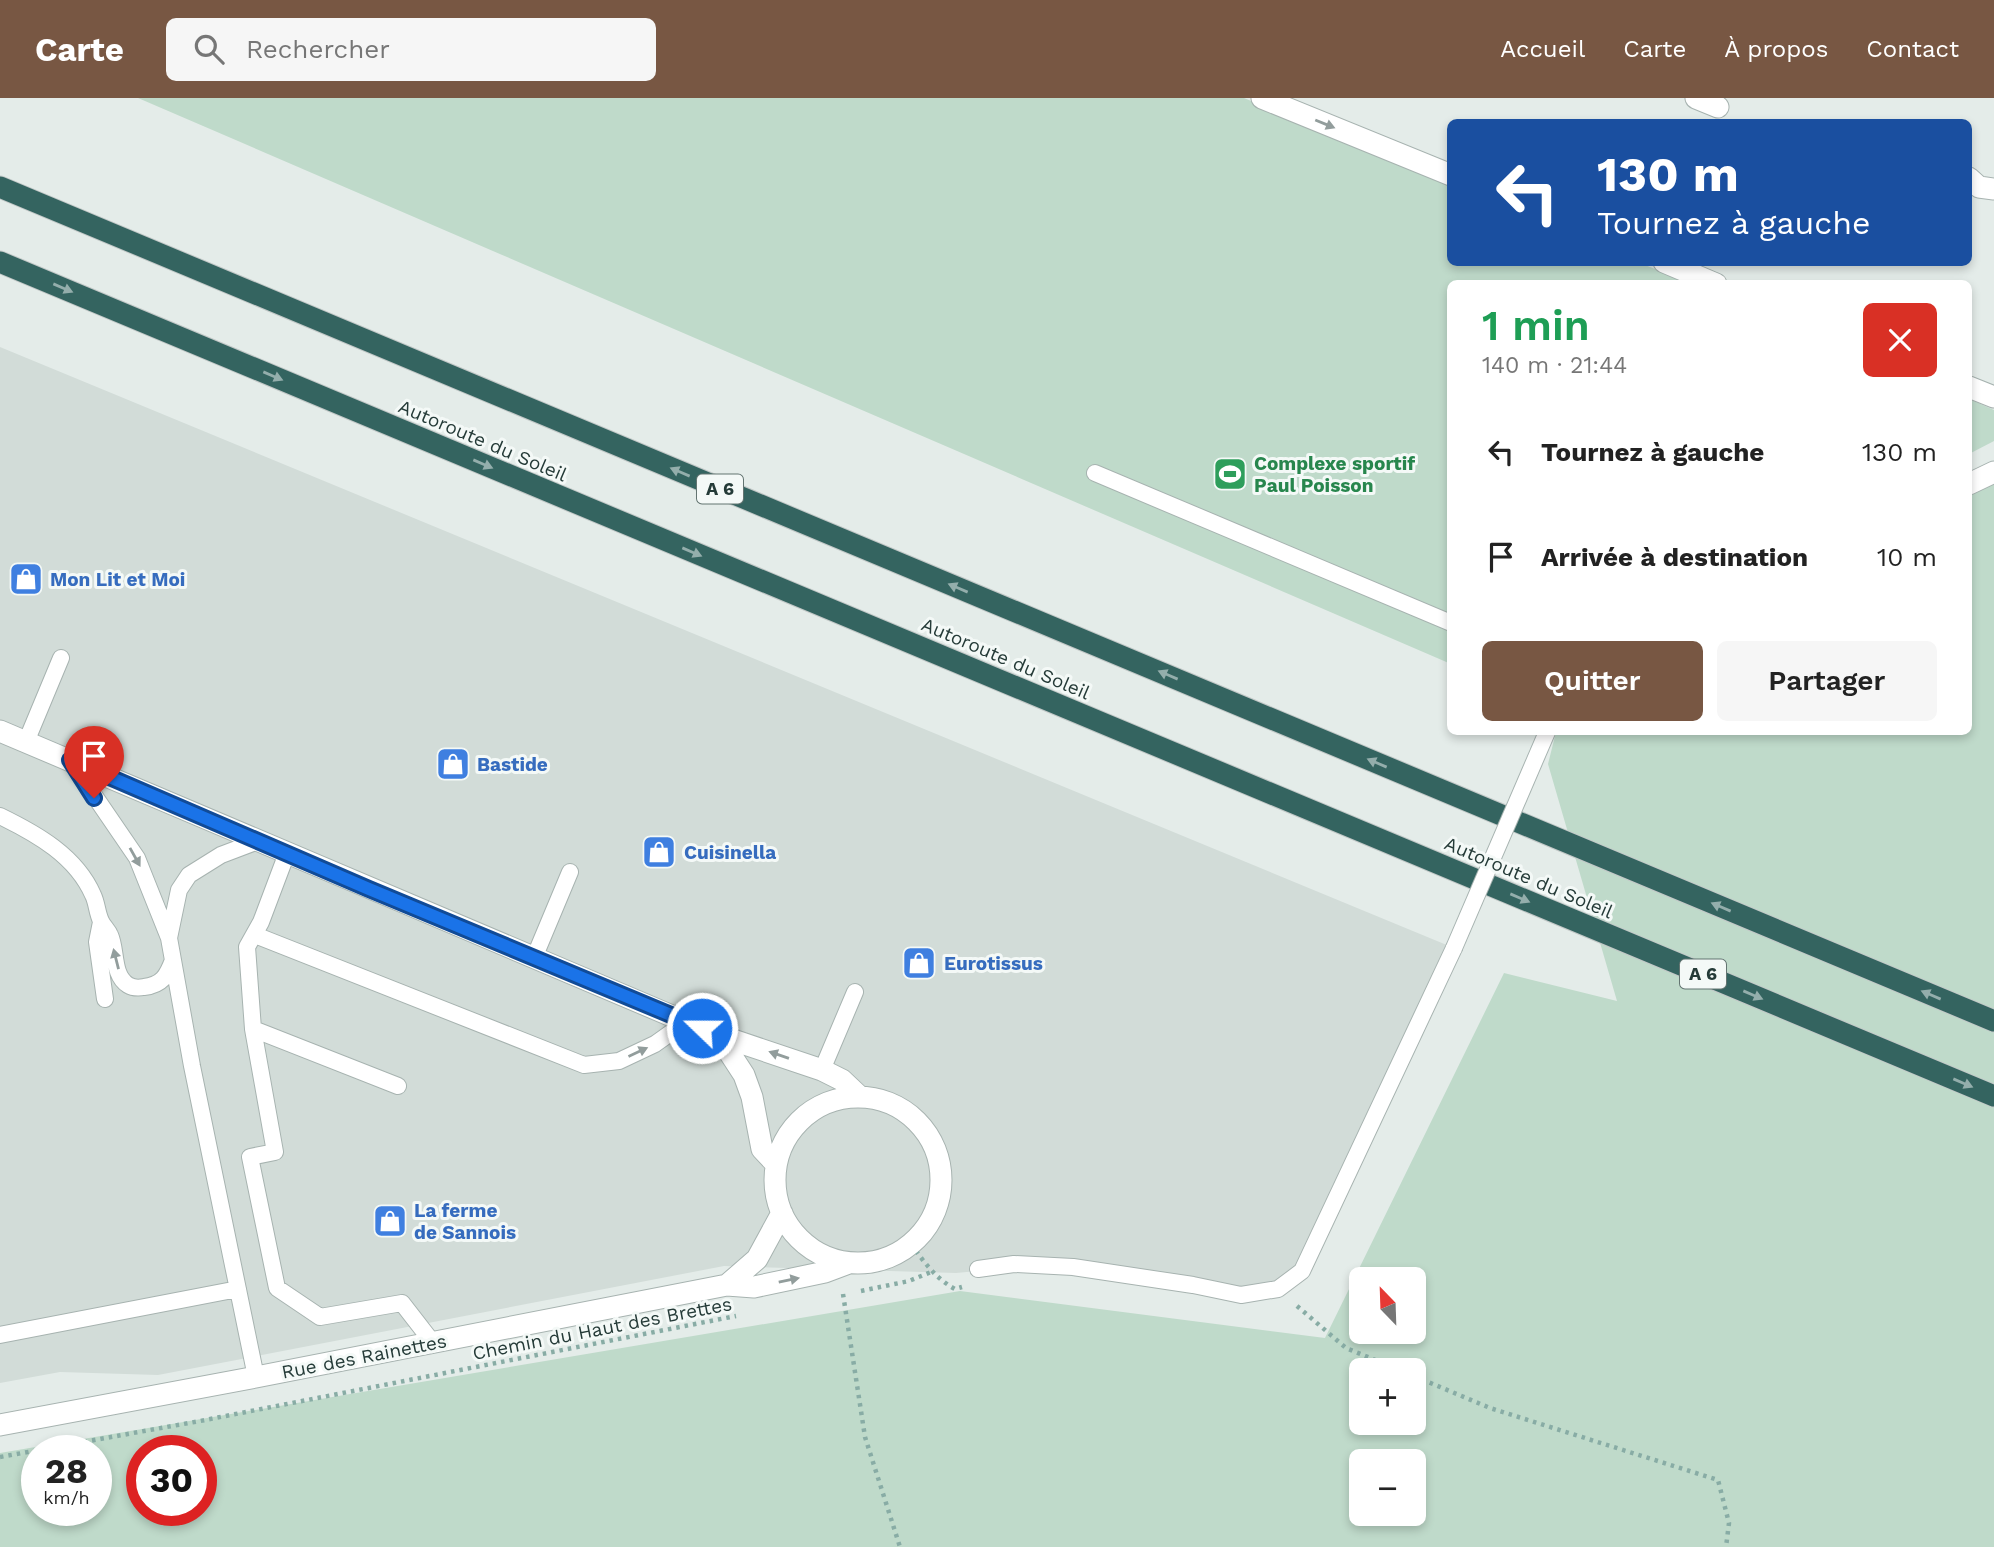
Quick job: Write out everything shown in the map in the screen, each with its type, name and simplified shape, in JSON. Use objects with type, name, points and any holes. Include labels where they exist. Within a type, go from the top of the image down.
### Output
[{"type":"highway","name":"A 6","points":[[0,187],[1994,1021]]},
{"type":"highway","name":"Autoroute du Soleil","points":[[0,262],[1994,1096]]},
{"type":"street","points":[[1262,98],[1447,173]]},
{"type":"street","points":[[1696,98],[1718,107]]},
{"type":"street","points":[[1972,181],[1979,187],[1994,189]]},
{"type":"street","points":[[1673,266],[1707,280]]},
{"type":"street","points":[[1972,388],[1994,397]]},
{"type":"street","points":[[1972,483],[1994,472]]},
{"type":"street","points":[[0,731],[686,1022],[822,1070],[842,1080],[860,1097]]},
{"type":"street","points":[[718,1035],[744,1075],[752,1097],[762,1149],[776,1164]]},
{"type":"street","points":[[860,1097],[888,1102],[913,1117],[931,1139],[940,1166],[940,1195],[930,1222],[911,1244],[892,1256],[871,1262],[849,1263],[828,1258],[809,1247],[792,1231],[782,1213],[775,1188],[776,1164],[787,1137],[806,1115],[831,1101],[860,1097]]},
{"type":"street","name":"Rue des Rainettes","points":[[727,1285],[757,1259],[782,1213]]},
{"type":"street","name":"Rue des Rainettes","points":[[0,1425],[727,1285],[754,1287],[825,1272],[849,1263]]},
{"type":"lane","points":[[1094,473],[1447,621]]},
{"type":"lane","points":[[26,742],[61,659]]},
{"type":"lane","points":[[978,1269],[1014,1265],[1073,1267],[1241,1295],[1278,1290],[1302,1271],[1454,948],[1546,735]]},
{"type":"lane","points":[[70,760],[137,858],[169,938],[192,1066],[256,1377]]},
{"type":"lane","points":[[0,817],[31,831],[79,871],[93,895],[101,922],[110,936],[117,968],[129,986],[139,988],[161,983],[173,960]]},
{"type":"lane","points":[[169,938],[179,890],[188,875],[221,855],[258,841]]},
{"type":"lane","points":[[287,853],[255,936],[247,947],[253,1030],[275,1152],[250,1157],[277,1287],[320,1317],[402,1303],[433,1343]]},
{"type":"lane","points":[[534,958],[570,872]]},
{"type":"lane","points":[[101,922],[97,942],[105,999]]},
{"type":"lane","points":[[255,936],[583,1065],[619,1061],[655,1045],[686,1022]]},
{"type":"lane","points":[[822,1070],[855,992]]},
{"type":"lane","points":[[253,1030],[398,1086]]},
{"type":"lane","points":[[0,1335],[238,1289]]},
{"type":"path","points":[[911,1244],[931,1272],[955,1289]]},
{"type":"path","points":[[831,1297],[909,1281],[931,1272]]},
{"type":"path","points":[[1278,1290],[1346,1348],[1370,1358]]},
{"type":"path","points":[[842,1294],[865,1437],[900,1547]]},
{"type":"path","name":"Chemin du Haut des Brettes","points":[[0,1457],[200,1421],[745,1314]]},
{"type":"path","points":[[1426,1381],[1490,1408],[1718,1480],[1729,1522],[1726,1547]]},
{"type":"shaded area","points":[[0,347],[1454,948],[1283,1294],[1066,1270],[1010,1268],[956,1273],[724,1266],[158,1375],[60,1372],[0,1383]]},
{"type":"green space","name":"Complexe sportif Paul Poisson","points":[[138,98],[1244,98],[1447,182],[1447,266],[1648,266],[1682,280],[1447,280],[1447,662]]},
{"type":"green space","points":[[1972,400],[1994,410],[1994,441],[1972,452]]},
{"type":"green space","points":[[1994,473],[1994,1547],[0,1547],[0,1453],[21,1449],[21,1526],[112,1526],[112,1435],[107,1435],[960,1291],[1325,1338],[1349,1289],[1349,1344],[1426,1344],[1426,1267],[1360,1267],[1504,973],[1617,1001],[1548,764],[1555,735],[1972,735],[1972,484]]},
{"type":"place","name":"Complexe sportif Paul Poisson","points":[[1230,474]]},
{"type":"place","name":"Mon Lit et Moi","points":[[26,579]]},
{"type":"place","name":"Bastide","points":[[453,764]]},
{"type":"place","name":"Cuisinella","points":[[659,852]]},
{"type":"place","name":"Eurotissus","points":[[919,963]]},
{"type":"place","name":"La ferme de Sannois","points":[[390,1221]]},
{"type":"route","points":[[94,798],[70,760],[702,1028]]}]
